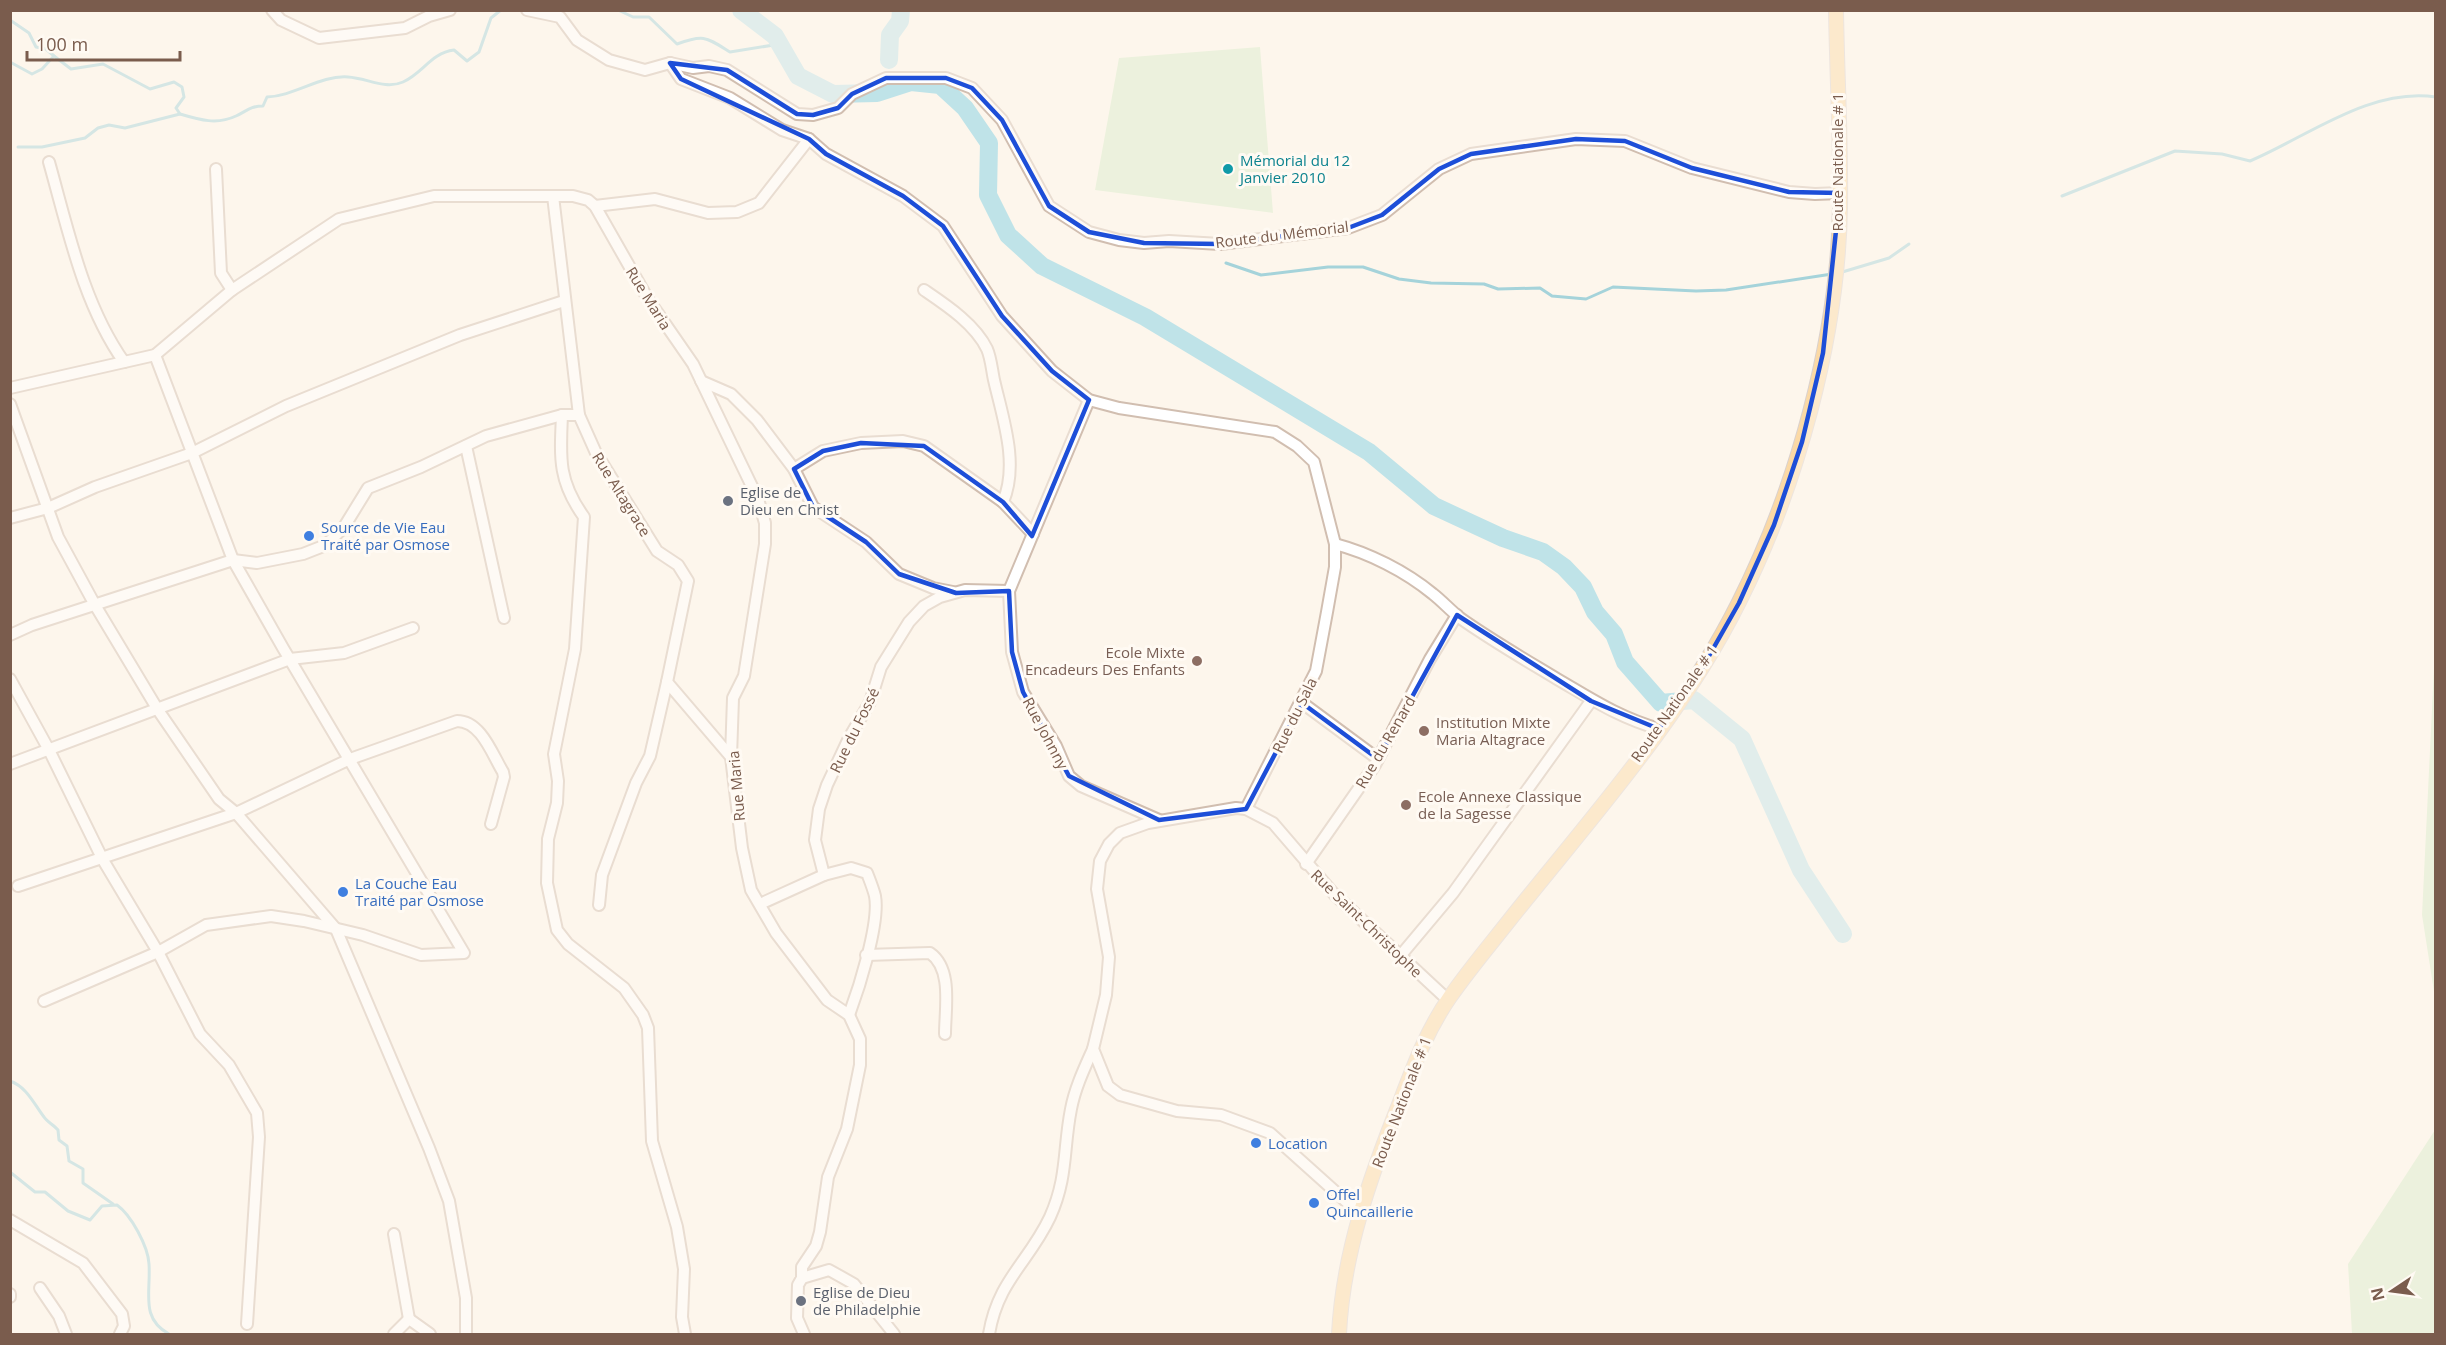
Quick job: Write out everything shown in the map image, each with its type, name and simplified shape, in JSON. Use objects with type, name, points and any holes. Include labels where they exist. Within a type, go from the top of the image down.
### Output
[{"type":"main road","name":"Route Nationale # 1","points":[[1339,1335],[1347,1267],[1361,1207],[1420,1047],[1448,1000],[1659,729],[1701,670],[1739,603],[1774,525],[1802,442],[1823,353],[1832,293],[1840,193],[1836,10]]},
{"type":"street","points":[[272,10],[281,20],[319,38],[405,28],[429,16],[450,10]]},
{"type":"street","name":"Route du Mémorial","points":[[526,10],[560,17],[576,40],[609,60],[645,70],[670,63],[693,68],[709,66],[727,70],[797,114],[813,115],[837,108],[852,94],[886,78],[946,78],[955,81],[972,88],[1002,120],[1049,206],[1089,232],[1144,243],[1169,241],[1220,244],[1348,228],[1382,215],[1439,169],[1470,154],[1576,139],[1625,141],[1692,168],[1789,192],[1840,193]]},
{"type":"street","points":[[670,63],[681,79],[730,98],[782,130],[809,139],[826,154],[903,196],[943,226],[1002,316],[1052,371],[1089,400],[1010,591]]},
{"type":"street","points":[[10,388],[155,355],[232,291],[339,219],[434,196],[553,196],[581,198],[595,206],[655,199],[708,213],[737,212],[759,203],[809,139]]},
{"type":"street","points":[[50,162],[82,274],[106,337],[124,362]]},
{"type":"street","points":[[216,169],[220,273],[232,291]]},
{"type":"street","name":"Rue Altagrace","points":[[553,196],[579,415],[596,453],[657,551],[678,565],[688,581],[650,756],[636,783],[602,875],[599,905]]},
{"type":"street","name":"Rue Maria","points":[[595,206],[648,299],[702,381],[758,499],[766,535],[744,676],[733,698],[731,757],[742,848],[751,890],[776,933],[827,1000],[849,1015]]},
{"type":"street","points":[[924,290],[962,319],[987,349],[1008,436],[1008,490],[1002,502]]},
{"type":"street","points":[[10,518],[48,508],[95,487],[192,453],[286,406],[460,335],[564,301]]},
{"type":"street","points":[[44,1001],[158,952],[206,925],[271,916],[363,935],[421,955],[464,953],[233,560],[155,355]]},
{"type":"street","points":[[702,381],[731,394],[757,420],[794,469],[813,507],[866,542],[899,574],[933,588],[956,593]]},
{"type":"street","name":"Rue du Sala","points":[[1089,400],[1141,412],[1275,432],[1297,446],[1314,462],[1335,544],[1335,567],[1316,671],[1246,809]]},
{"type":"street","points":[[10,404],[58,537],[95,605],[158,710],[219,799],[236,813],[336,929],[429,1148],[449,1201],[466,1298],[466,1335]]},
{"type":"street","points":[[562,415],[561,448],[564,482],[569,496],[584,517],[575,649],[554,754],[558,781],[557,803],[548,839],[547,883],[557,930],[568,944],[624,988],[643,1015],[648,1028],[649,1113],[652,1141],[681,1248],[684,1269],[682,1317],[685,1335]]},
{"type":"street","points":[[10,635],[32,625],[233,560],[257,563],[303,554],[326,545],[344,527],[368,488],[421,467],[486,436],[562,415],[579,415]]},
{"type":"street","points":[[794,469],[823,451],[861,443],[903,441],[924,446],[1002,502],[1033,534]]},
{"type":"street","points":[[466,446],[504,618]]},
{"type":"street","points":[[1335,544],[1359,550],[1431,592],[1457,615],[1591,701],[1616,715],[1659,729]]},
{"type":"street","name":"Rue du Fossé","points":[[824,875],[815,840],[819,809],[849,738],[870,702],[882,667],[909,622],[924,606],[965,590],[1010,591]]},
{"type":"street","name":"Rue Johnny","points":[[1010,591],[1012,652],[1023,692],[1056,746],[1069,776],[1081,786],[1159,820]]},
{"type":"street","name":"Rue du Renard","points":[[1306,864],[1378,759],[1430,659],[1457,615]]},
{"type":"street","points":[[10,764],[117,722],[158,710],[291,659],[344,653],[413,628]]},
{"type":"street","points":[[10,680],[49,750],[104,860],[158,952],[200,1034],[229,1065],[257,1113],[259,1137],[247,1324]]},
{"type":"street","points":[[667,682],[731,757]]},
{"type":"street","points":[[1401,955],[1460,884],[1591,701]]},
{"type":"street","points":[[1301,702],[1378,759]]},
{"type":"street","points":[[18,886],[104,860],[236,813],[350,759],[457,721],[466,721],[477,729],[503,772],[504,777],[491,824]]},
{"type":"street","points":[[989,1335],[992,1315],[1003,1289],[1050,1218],[1065,1173],[1070,1110],[1079,1079],[1093,1049],[1106,995],[1109,957],[1097,889],[1100,861],[1109,844],[1120,834],[1159,820],[1236,808],[1246,809]]},
{"type":"street","name":"Rue Saint-Christophe","points":[[1246,809],[1273,823],[1306,864],[1448,1000]]},
{"type":"street","points":[[760,904],[824,875],[851,868],[867,873],[875,897],[875,908],[858,992],[849,1015],[860,1039],[860,1065],[847,1129],[828,1177],[816,1246],[802,1267],[802,1278],[798,1285],[797,1318],[792,1335]]},
{"type":"street","points":[[866,955],[930,953],[936,957],[942,966],[946,991],[945,1034]]},
{"type":"street","points":[[1093,1049],[1108,1086],[1120,1095],[1177,1112],[1221,1115],[1270,1132],[1349,1204],[1361,1207]]},
{"type":"street","points":[[10,1220],[83,1263],[122,1314],[124,1326],[120,1335]]},
{"type":"street","points":[[394,1234],[409,1319],[430,1335]]},
{"type":"street","points":[[802,1278],[829,1270],[854,1284],[894,1335]]},
{"type":"street","points":[[40,1288],[59,1316],[66,1335]]},
{"type":"street","points":[[797,1318],[804,1335]]},
{"type":"street","points":[[394,1335],[409,1319]]},
{"type":"highlighted area","points":[[670,63],[727,70],[797,114],[813,115],[838,108],[852,94],[886,78],[946,78],[972,88],[1002,120],[1049,206],[1089,232],[1144,243],[1220,244],[1348,228],[1382,215],[1439,169],[1471,154],[1576,139],[1625,141],[1692,168],[1789,192],[1840,193],[1823,353],[1802,442],[1774,525],[1739,603],[1701,670],[1659,729],[1591,701],[1457,615],[1378,759],[1302,703],[1246,809],[1159,820],[1069,776],[1023,692],[1012,652],[1009,591],[956,593],[899,574],[866,542],[813,507],[794,469],[823,451],[861,443],[924,446],[1003,502],[1032,536],[1089,400],[1052,371],[1002,316],[943,226],[903,196],[826,154],[809,139],[681,79]]},
{"type":"green space","points":[[1260,47],[1273,213],[1095,190],[1119,58]]},
{"type":"green space","points":[[2436,647],[2435,998],[2422,915]]},
{"type":"green space","points":[[2435,1130],[2435,1334],[2352,1334],[2348,1264]]},
{"type":"waterway","points":[[10,62],[32,74],[42,69],[54,56],[71,69],[103,64],[150,89],[174,82],[182,87],[184,97],[176,108],[180,114],[215,121],[229,119],[252,108],[263,106],[267,97],[288,93],[327,79],[348,77],[389,85],[410,78],[433,59],[446,52],[454,50],[467,61],[479,52],[491,18],[501,10]]},
{"type":"waterway","points":[[618,10],[633,17],[649,17],[677,44],[699,38],[710,40],[730,52],[780,44]]},
{"type":"waterway","points":[[741,10],[775,36],[798,76],[833,94],[877,93],[911,82],[940,85],[965,108],[989,143],[988,195],[1008,235],[1042,266],[1145,317],[1369,452],[1434,506],[1503,538],[1543,552],[1564,567],[1583,587],[1595,612],[1614,634],[1625,662],[1661,703],[1694,700],[1742,739],[1801,870],[1843,934]]},
{"type":"waterway","points":[[889,60],[890,35],[900,21],[901,10]]},
{"type":"waterway","points":[[10,20],[29,33],[36,47],[46,49],[54,56]]},
{"type":"waterway","points":[[2062,196],[2175,151],[2222,154],[2250,161],[2363,107],[2387,99],[2411,96],[2436,97]]},
{"type":"waterway","points":[[18,147],[42,147],[85,138],[98,128],[109,125],[125,128],[180,114]]},
{"type":"waterway","points":[[1839,273],[1889,258],[1909,244]]},
{"type":"waterway","points":[[1226,263],[1261,275],[1328,267],[1363,267],[1399,279],[1431,283],[1484,284],[1498,289],[1540,288],[1552,296],[1586,299],[1613,287],[1726,290],[1832,274]]},
{"type":"waterway","points":[[10,1081],[26,1092],[45,1119],[58,1130],[59,1140],[67,1146],[69,1161],[83,1169],[83,1183],[113,1204]]},
{"type":"waterway","points":[[10,1172],[35,1192],[45,1192],[68,1211],[90,1220],[102,1206],[117,1205],[128,1216],[138,1232],[148,1257],[150,1312],[160,1328],[169,1334]]},
{"type":"place","name":"Mémorial du 12 Janvier 2010","points":[[1228,169]]},
{"type":"place","name":"Eglise de Dieu en Christ","points":[[728,501]]},
{"type":"place","name":"Source de Vie Eau Traité par Osmose","points":[[309,536]]},
{"type":"place","name":"Ecole Mixte Encadeurs Des Enfants","points":[[1197,661]]},
{"type":"place","name":"Institution Mixte Maria Altagrace","points":[[1424,731]]},
{"type":"place","name":"Ecole Annexe Classique de la Sagesse","points":[[1406,805]]},
{"type":"place","name":"La Couche Eau Traité par Osmose","points":[[343,892]]},
{"type":"place","name":"Location","points":[[1256,1143]]},
{"type":"place","name":"Offel Quincaillerie","points":[[1314,1203]]},
{"type":"place","name":"Eglise de Dieu de Philadelphie","points":[[801,1301]]}]
